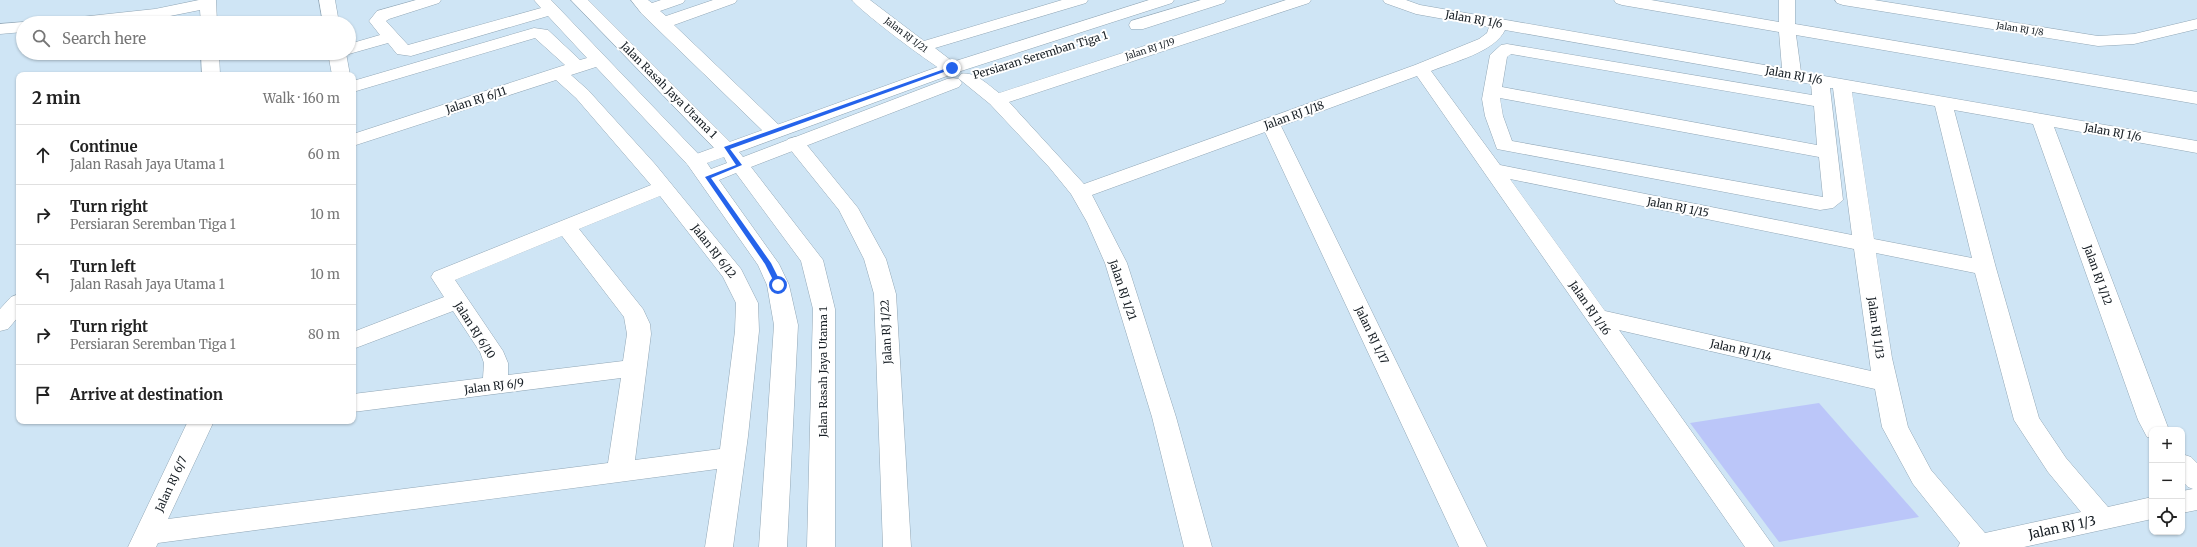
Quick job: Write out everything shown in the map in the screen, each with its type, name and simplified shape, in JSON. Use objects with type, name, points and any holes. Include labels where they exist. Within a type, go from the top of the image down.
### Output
[{"type":"street","points":[[327,0],[330,16]]},
{"type":"street","points":[[433,0],[383,15],[378,18],[377,21],[403,50],[420,49],[547,5],[701,169],[768,264],[778,285],[786,325],[773,547]]},
{"type":"street","name":"Jalan Rasah Jaya Utama 1","points":[[579,0],[733,157],[812,260],[824,309],[821,547]]},
{"type":"street","points":[[644,5],[677,0]]},
{"type":"street","points":[[663,23],[729,0]]},
{"type":"street","name":"Jalan RJ 1/21","points":[[860,0],[921,47],[997,100],[1080,192],[1097,222],[1116,264],[1164,417],[1198,547]]},
{"type":"street","points":[[921,47],[1080,0]]},
{"type":"street","name":"Persiaran Seremban Tiga 1","points":[[733,157],[774,131],[952,68],[1166,0]]},
{"type":"street","name":"Persiaran Seremban Tiga 1","points":[[701,169],[733,157],[795,144],[967,78],[1218,0]]},
{"type":"street","name":"Jalan RJ 1/19","points":[[997,100],[1112,61],[1303,0]]},
{"type":"street","name":"Jalan RJ 1/6","points":[[1391,0],[1499,37],[1792,75],[2197,146]]},
{"type":"street","points":[[1622,0],[2197,98]]},
{"type":"street","points":[[1787,0],[1787,28],[1792,75]]},
{"type":"street","name":"Jalan RJ 1/8","points":[[1843,0],[2098,41],[2134,39],[2197,24]]},
{"type":"street","points":[[136,16],[155,14],[208,2],[209,16]]},
{"type":"street","points":[[644,5],[774,131]]},
{"type":"street","points":[[0,29],[16,28]]},
{"type":"street","name":"Jalan RJ 6/12","points":[[356,86],[534,33],[542,34],[588,100],[648,168],[734,274],[747,303],[747,331],[732,457],[719,547]]},
{"type":"street","points":[[356,47],[390,37]]},
{"type":"street","points":[[1499,37],[1499,55],[1491,99],[1494,116],[1504,145]]},
{"type":"street","points":[[1499,37],[1518,49],[1821,102]]},
{"type":"street","name":"Jalan RJ 1/18","points":[[1080,192],[1421,69],[1499,37]]},
{"type":"street","points":[[210,60],[211,72]]},
{"type":"street","points":[[338,60],[340,72]]},
{"type":"street","name":"Jalan RJ 6/11","points":[[356,139],[599,60]]},
{"type":"street","name":"Jalan RJ 1/16","points":[[1421,69],[1760,547]]},
{"type":"street","points":[[1474,144],[1504,145],[1826,204],[1833,200],[1821,102],[1820,80]]},
{"type":"street","name":"Jalan RJ 1/13","points":[[1842,84],[1885,383],[1895,427],[1922,477],[1975,546]]},
{"type":"street","points":[[1493,91],[1828,153]]},
{"type":"street","points":[[1943,102],[1985,268],[2027,420],[2057,465],[2102,518]]},
{"type":"street","name":"Jalan RJ 1/12","points":[[2042,119],[2154,427]]},
{"type":"street","name":"Jalan RJ 1/17","points":[[1270,123],[1473,547]]},
{"type":"street","name":"Jalan RJ 1/22","points":[[795,144],[848,208],[875,260],[885,294],[897,547]]},
{"type":"street","name":"Jalan RJ 1/15","points":[[1493,170],[1985,268]]},
{"type":"street","points":[[620,471],[639,334],[638,324],[635,315],[566,227],[663,187]]},
{"type":"street","name":"Jalan RJ 6/10","points":[[495,386],[496,363],[491,351],[442,277],[566,227]]},
{"type":"street","points":[[356,340],[457,301]]},
{"type":"street","points":[[0,323],[16,305]]},
{"type":"street","name":"Jalan RJ 1/14","points":[[1597,317],[1885,383]]},
{"type":"street","name":"Jalan RJ 6/9","points":[[356,403],[634,368]]},
{"type":"street","name":"Jalan RJ 6/7","points":[[145,540],[201,424]]},
{"type":"street","points":[[145,540],[620,471],[732,457]]},
{"type":"street","points":[[2185,467],[2197,480]]},
{"type":"street","points":[[2185,501],[2197,499]]},
{"type":"street","name":"Jalan RJ 1/3","points":[[1975,546],[2149,509]]},
{"type":"building","points":[[1819,403],[1919,517],[1779,542],[1690,423]]},
{"type":"route","points":[[778,285],[768,264],[708,177],[739,165],[726,149],[952,68]]}]
